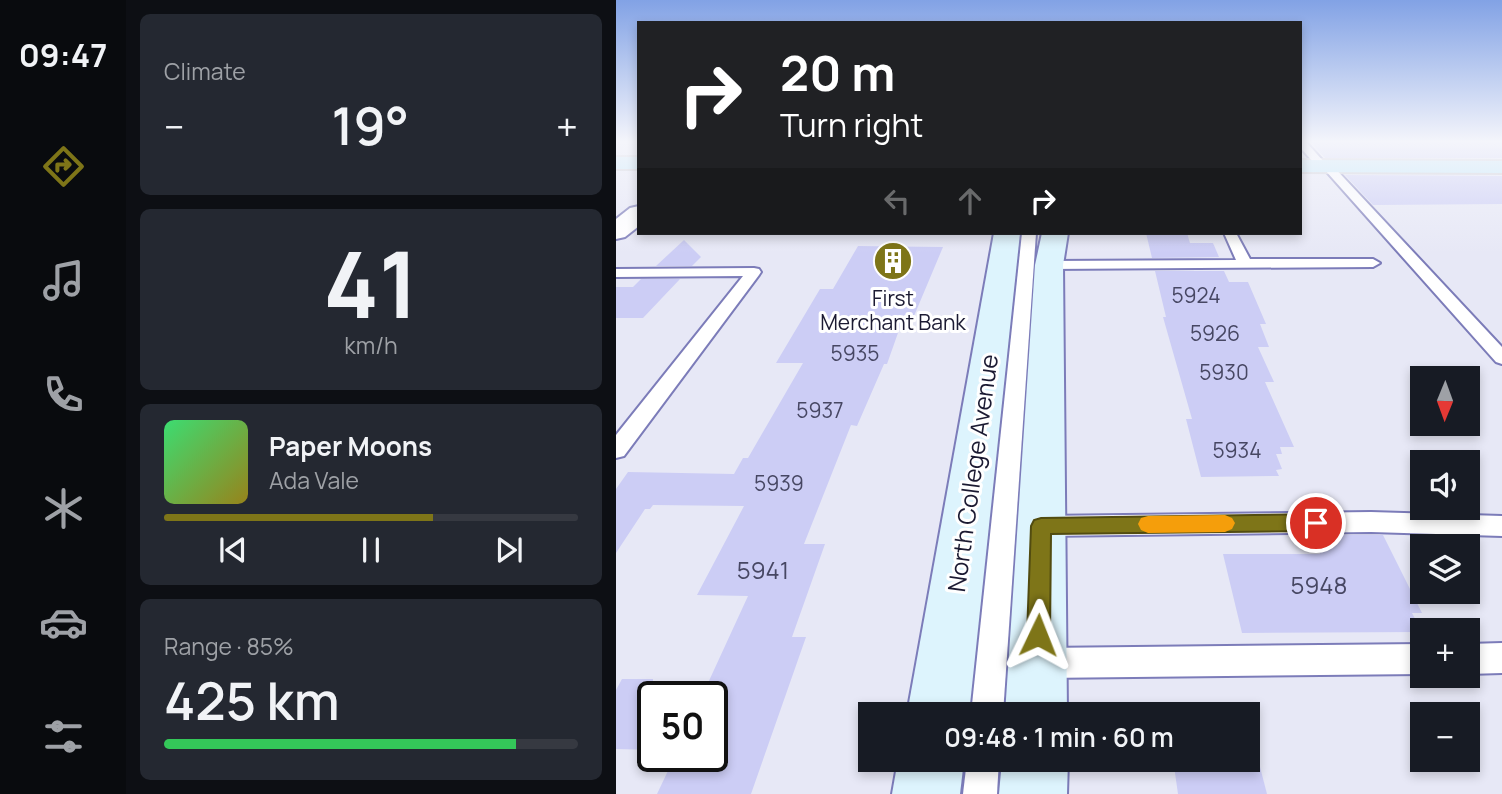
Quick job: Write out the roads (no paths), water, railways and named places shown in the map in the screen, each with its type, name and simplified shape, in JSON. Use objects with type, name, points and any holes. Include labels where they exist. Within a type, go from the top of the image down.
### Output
[{"type":"main road","name":"North College Avenue","points":[[940,702],[1007,235]]},
{"type":"main road","points":[[1036,702],[1044,244]]},
{"type":"main road","points":[[926,794],[929,772]]},
{"type":"main road","points":[[1034,794],[1035,772]]},
{"type":"street","points":[[616,231],[637,215]]},
{"type":"lane","points":[[1336,179],[1502,358]]},
{"type":"lane","points":[[1231,235],[1245,264]]},
{"type":"lane","points":[[1044,244],[1245,264],[1373,263]]},
{"type":"lane","name":"North College Avenue","points":[[988,702],[1044,244]]},
{"type":"lane","points":[[616,273],[754,272],[616,450]]},
{"type":"lane","points":[[1041,526],[1371,522],[1502,526]]},
{"type":"lane","points":[[1480,659],[1502,658]]},
{"type":"lane","points":[[1038,663],[1410,659]]},
{"type":"lane","points":[[980,794],[982,772]]},
{"type":"place","name":"First Merchant Bank","points":[[893,261]]}]
